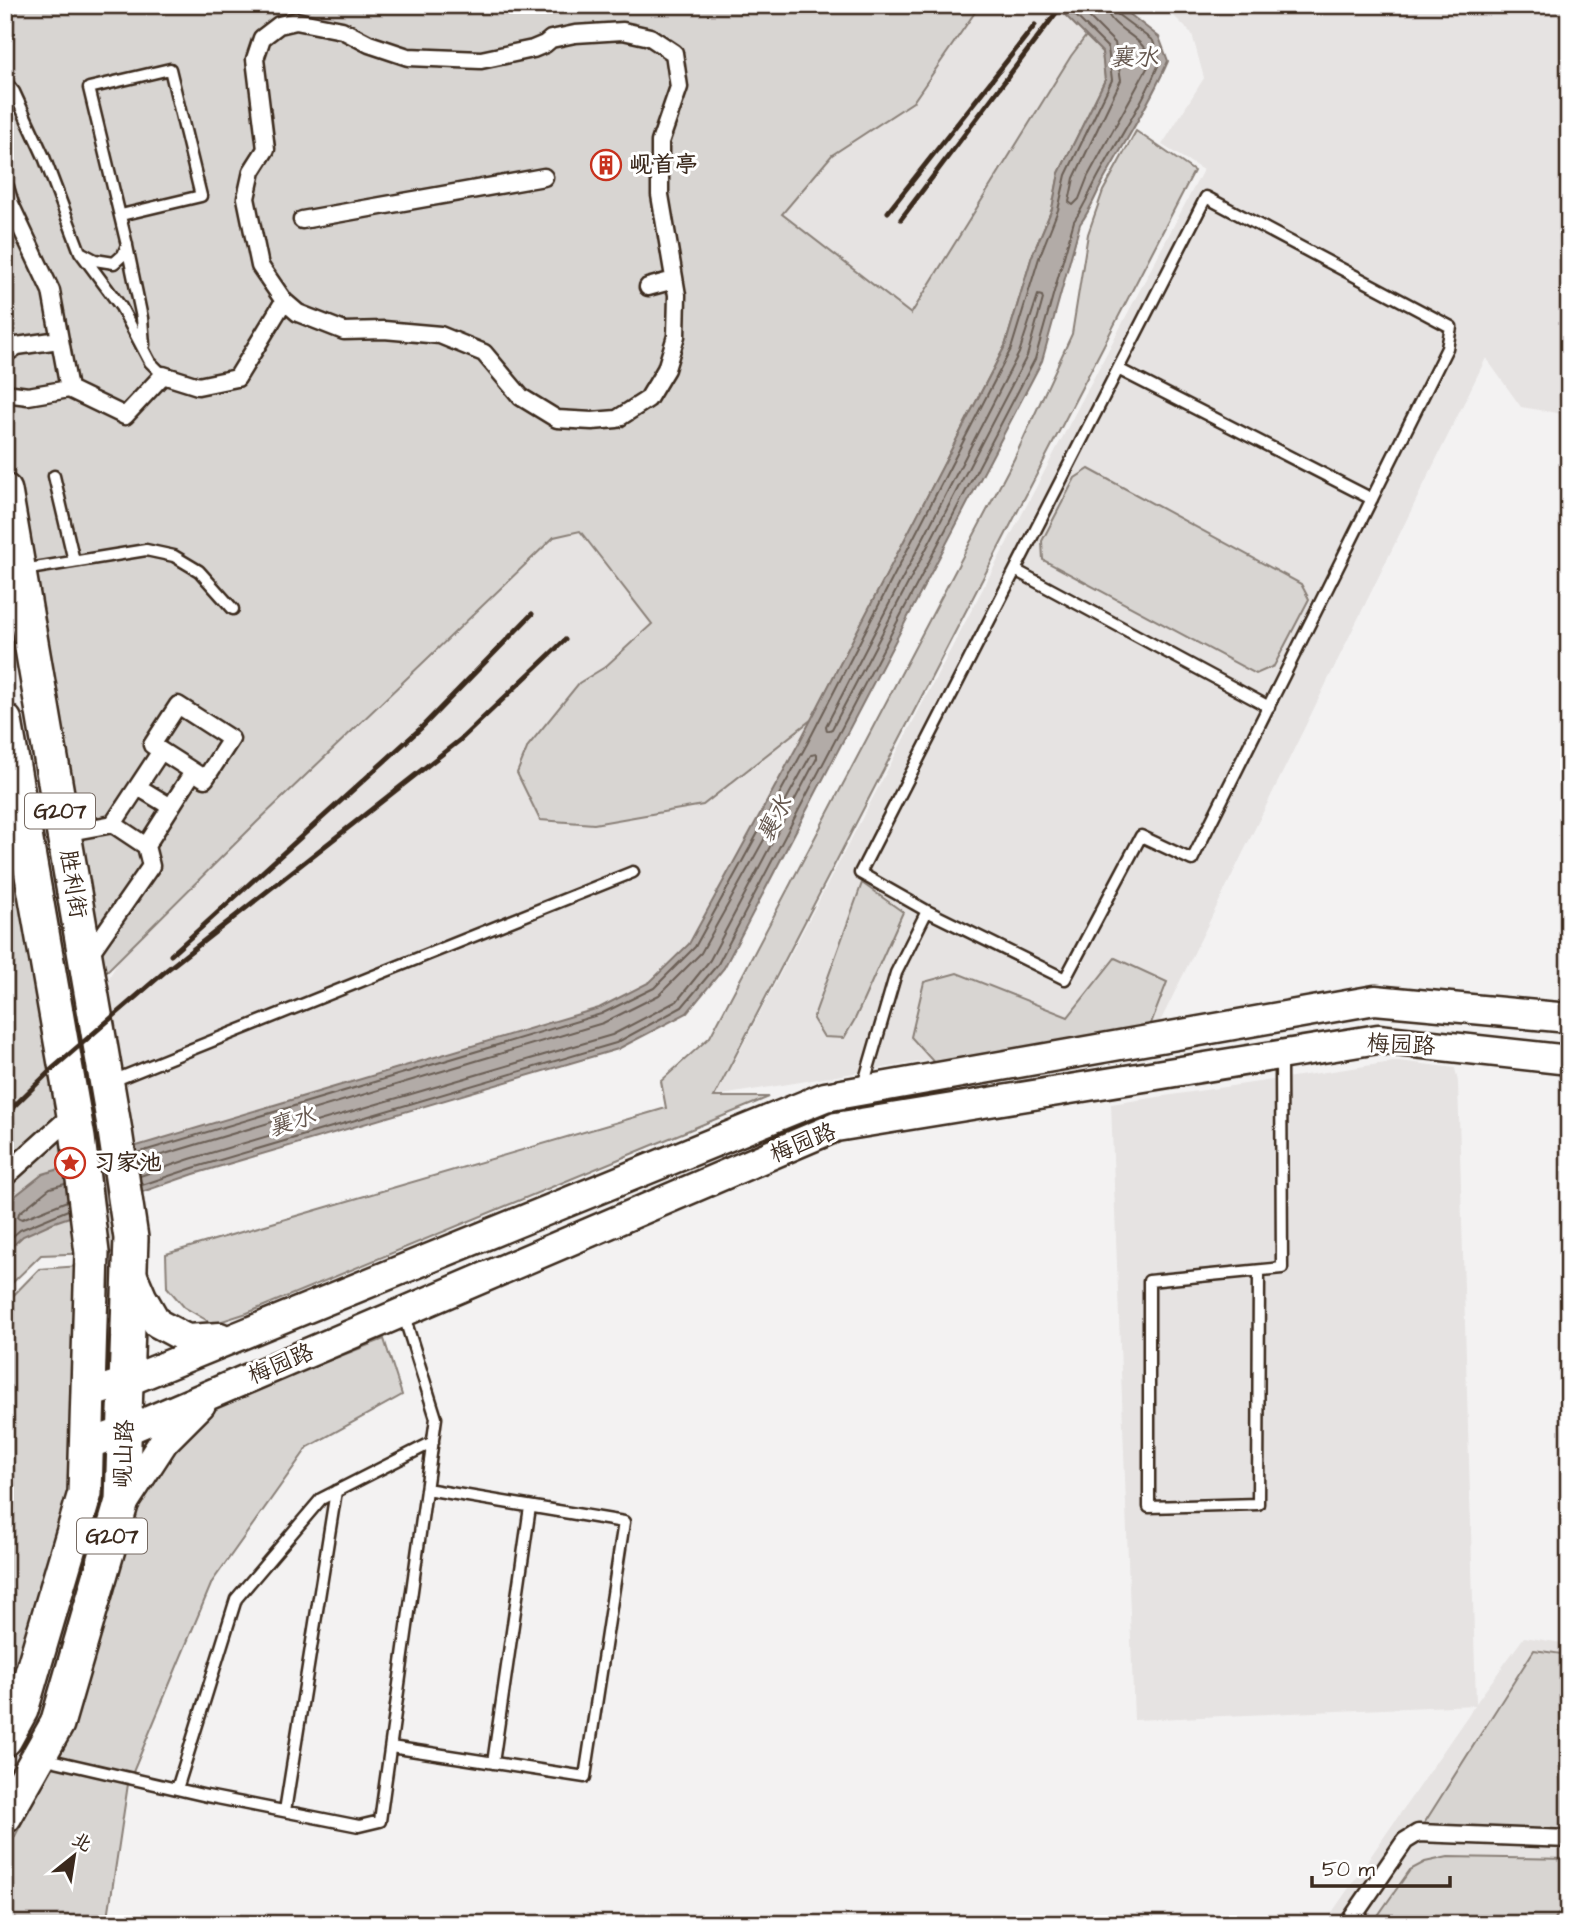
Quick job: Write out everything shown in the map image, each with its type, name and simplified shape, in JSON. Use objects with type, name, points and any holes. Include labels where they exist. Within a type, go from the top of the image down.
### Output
[{"type":"highway","name":"胜利街","points":[[5,491],[115,1131],[130,1252]]},
{"type":"highway","name":"胜利街","points":[[5,721],[76,1126],[92,1253]]},
{"type":"highway","name":"岘山路","points":[[5,1816],[57,1724],[122,1501],[130,1252]]},
{"type":"highway","name":"岘山路","points":[[5,1739],[22,1710],[85,1493],[92,1253]]},
{"type":"main road","name":"梅园路","points":[[88,1395],[126,1382],[825,1097],[1374,1000],[1569,1018]]},
{"type":"main road","name":"梅园路","points":[[86,1445],[210,1395],[836,1127],[1378,1039],[1569,1060]]},
{"type":"main road","points":[[130,1252],[142,1297],[157,1323],[187,1339],[240,1335]]},
{"type":"main road","points":[[119,1510],[164,1441],[210,1395]]},
{"type":"street","points":[[296,21],[342,30],[369,44],[408,57],[481,60],[533,49],[551,39],[575,34],[623,31],[650,37],[674,53],[679,87],[660,142],[660,195],[677,295],[676,336],[666,369],[648,399],[617,419],[557,419],[521,397],[484,353],[440,335],[384,330],[344,331],[298,313],[284,302],[260,266],[246,198],[252,171],[266,149],[255,59],[262,38],[279,25],[296,21]]},
{"type":"street","points":[[302,220],[544,177]]},
{"type":"street","points":[[5,187],[10,205],[51,291],[69,389]]},
{"type":"street","points":[[648,287],[674,280]]},
{"type":"street","points":[[5,393],[28,396],[69,389],[125,416],[163,375],[198,386],[237,378],[284,302]]},
{"type":"street","points":[[5,354],[18,346],[59,340]]},
{"type":"street","points":[[178,705],[231,739],[205,779],[193,772],[152,746],[178,705]]},
{"type":"street","points":[[113,824],[161,751]]},
{"type":"street","points":[[146,846],[193,772]]},
{"type":"street","points":[[138,787],[171,807]]},
{"type":"street","points":[[64,833],[113,824],[146,846],[151,866],[85,960]]},
{"type":"street","points":[[5,1175],[76,1126]]},
{"type":"street","points":[[1348,1924],[1405,1841],[1418,1833],[1569,1839]]},
{"type":"lane","points":[[121,215],[201,196],[170,69],[89,88],[121,215],[142,318],[144,348]]},
{"type":"lane","points":[[5,81],[44,156],[80,252],[121,307],[150,362],[163,375]]},
{"type":"lane","points":[[1206,197],[1451,327],[1447,348],[1192,860],[1141,836],[1065,979],[927,911],[860,873],[1118,369],[1206,197]]},
{"type":"lane","points":[[80,252],[95,260],[114,263],[123,255],[127,245]]},
{"type":"lane","points":[[1118,369],[1372,499]]},
{"type":"lane","points":[[54,476],[74,561]]},
{"type":"lane","points":[[19,570],[146,550],[174,556],[199,571],[233,609]]},
{"type":"lane","points":[[1015,569],[1269,707]]},
{"type":"lane","points":[[107,1083],[633,872]]},
{"type":"lane","points":[[862,1090],[896,973],[927,911]]},
{"type":"lane","points":[[1259,1271],[1258,1504],[1149,1507],[1149,1280],[1282,1268],[1282,1055]]},
{"type":"lane","points":[[38,1757],[359,1826],[380,1821],[436,1418],[402,1312]]},
{"type":"lane","points":[[177,1789],[236,1599],[321,1499],[433,1441]]},
{"type":"lane","points":[[391,1747],[585,1777],[624,1522],[426,1489]]},
{"type":"lane","points":[[285,1811],[337,1491]]},
{"type":"lane","points":[[493,1763],[530,1507]]},
{"type":"shaded area","points":[[5,5],[980,5],[913,102],[832,155],[782,214],[911,314],[1086,36],[1102,52],[1105,80],[1059,173],[1052,209],[1032,256],[1005,346],[812,719],[703,805],[594,824],[540,820],[517,773],[528,746],[579,683],[605,667],[652,624],[580,531],[554,537],[257,822],[90,988],[5,491]]},
{"type":"shaded area","points":[[980,5],[1111,5],[1071,56],[911,314],[782,214],[832,155],[913,102]]},
{"type":"shaded area","points":[[1163,5],[1569,5],[1569,415],[1521,407],[1486,358],[1160,1022],[716,1096],[1203,170],[1162,145],[1204,78],[1192,34]]},
{"type":"shaded area","points":[[1136,131],[1194,171],[714,1097],[769,1097],[247,1313],[213,1324],[184,1307],[167,1287],[166,1254],[666,1108],[661,1081],[710,1037],[1014,459],[1072,334],[1088,234],[1103,191]]},
{"type":"shaded area","points":[[1089,469],[1301,584],[1309,599],[1274,666],[1256,674],[1043,560],[1042,541],[1075,478]]},
{"type":"shaded area","points":[[580,531],[652,624],[605,667],[579,683],[703,805],[812,719],[689,944],[650,982],[599,1008],[132,1147],[5,1063],[106,983],[119,960],[257,822],[554,537]]},
{"type":"shaded area","name":"习家池","points":[[5,721],[56,1010],[43,1034],[106,983],[149,1242],[122,1252],[41,1255],[5,1290]]},
{"type":"shaded area","points":[[862,883],[903,912],[844,1038],[824,1037],[813,1019]]},
{"type":"shaded area","points":[[1115,958],[1167,982],[1148,1031],[938,1067],[911,1037],[924,982],[957,973],[1068,1017]]},
{"type":"shaded area","points":[[1399,1061],[1455,1068],[1458,1082],[1476,1703],[1524,1637],[1569,1644],[1569,1924],[1324,1924],[1475,1705],[1134,1720],[1111,1104]]},
{"type":"shaded area","points":[[80,1266],[76,1496],[5,1711],[5,1304],[39,1269]]},
{"type":"shaded area","points":[[384,1339],[402,1395],[308,1447],[212,1582],[128,1784],[107,1924],[5,1924],[5,1855],[67,1737],[151,1430]]},
{"type":"shaded area","points":[[1534,1650],[1569,1655],[1569,1839],[1418,1833]]},
{"type":"shaded area","points":[[1448,1857],[1569,1859],[1569,1910],[1557,1915],[1553,1924],[1372,1924],[1410,1870],[1425,1862]]},
{"type":"water","name":"襄水","points":[[1055,5],[1098,5],[1100,8],[1118,5],[1159,37],[1168,61],[1080,224],[1042,361],[724,968],[687,1013],[618,1049],[194,1174],[52,1223],[23,1236],[5,1253],[5,1204],[43,1174],[599,1008],[650,982],[689,944],[800,741],[1005,346],[1032,256],[1052,209],[1059,173],[1105,80],[1102,52]]},
{"type":"railway","points":[[901,219],[1062,5]]},
{"type":"railway","points":[[888,212],[1035,25]]},
{"type":"railway","points":[[171,955],[420,729],[532,614]]},
{"type":"railway","points":[[5,1115],[51,1070],[168,969],[460,740],[565,640]]},
{"type":"place","name":"岘首亭","points":[[606,165]]},
{"type":"place","name":"习家池","points":[[70,1163]]}]
